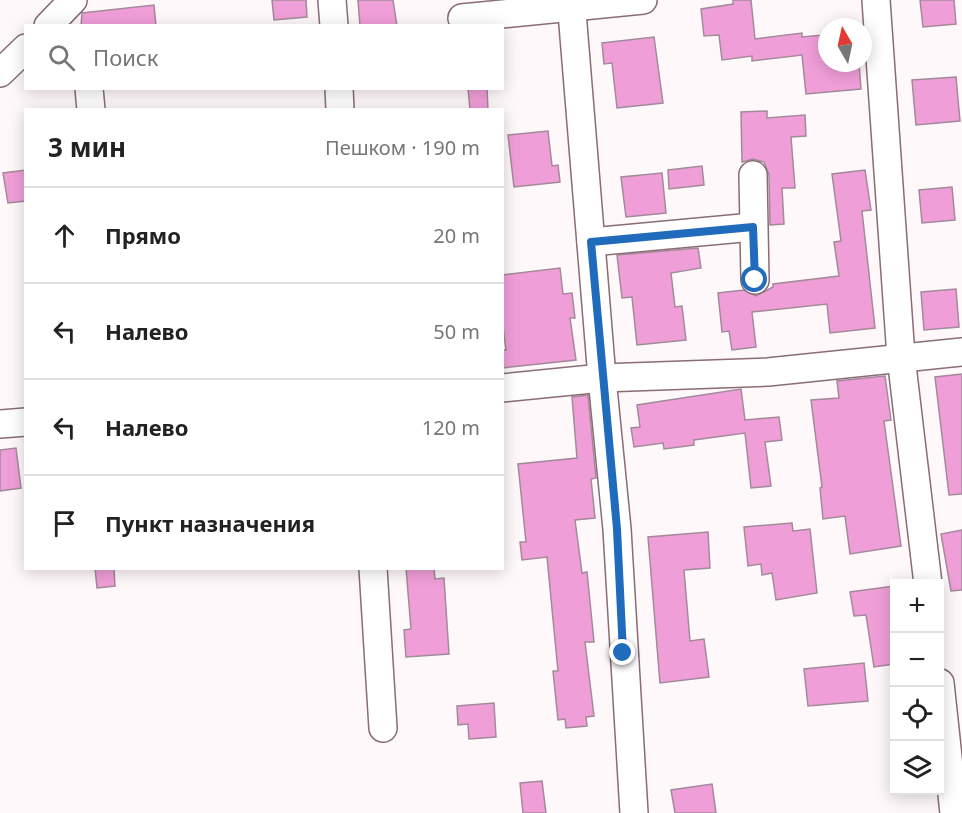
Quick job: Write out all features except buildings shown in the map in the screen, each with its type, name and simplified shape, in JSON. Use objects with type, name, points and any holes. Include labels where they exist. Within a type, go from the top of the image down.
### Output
[{"type":"street","points":[[332,0],[334,24]]},
{"type":"street","points":[[462,14],[643,0]]},
{"type":"street","points":[[876,0],[901,357],[927,579]]},
{"type":"street","points":[[571,4],[617,529],[634,813]]},
{"type":"street","points":[[51,24],[73,10]]},
{"type":"street","points":[[0,73],[24,50]]},
{"type":"street","points":[[89,90],[91,108]]},
{"type":"street","points":[[339,90],[340,108]]},
{"type":"street","points":[[753,175],[755,280]]},
{"type":"street","points":[[591,242],[753,227]]},
{"type":"street","points":[[504,388],[602,378],[768,372],[962,352]]},
{"type":"street","points":[[0,424],[24,422]]},
{"type":"street","points":[[373,570],[383,728]]},
{"type":"street","points":[[939,687],[954,813]]},
{"type":"route","points":[[623,653],[617,529],[591,242],[753,227],[755,280]]}]
